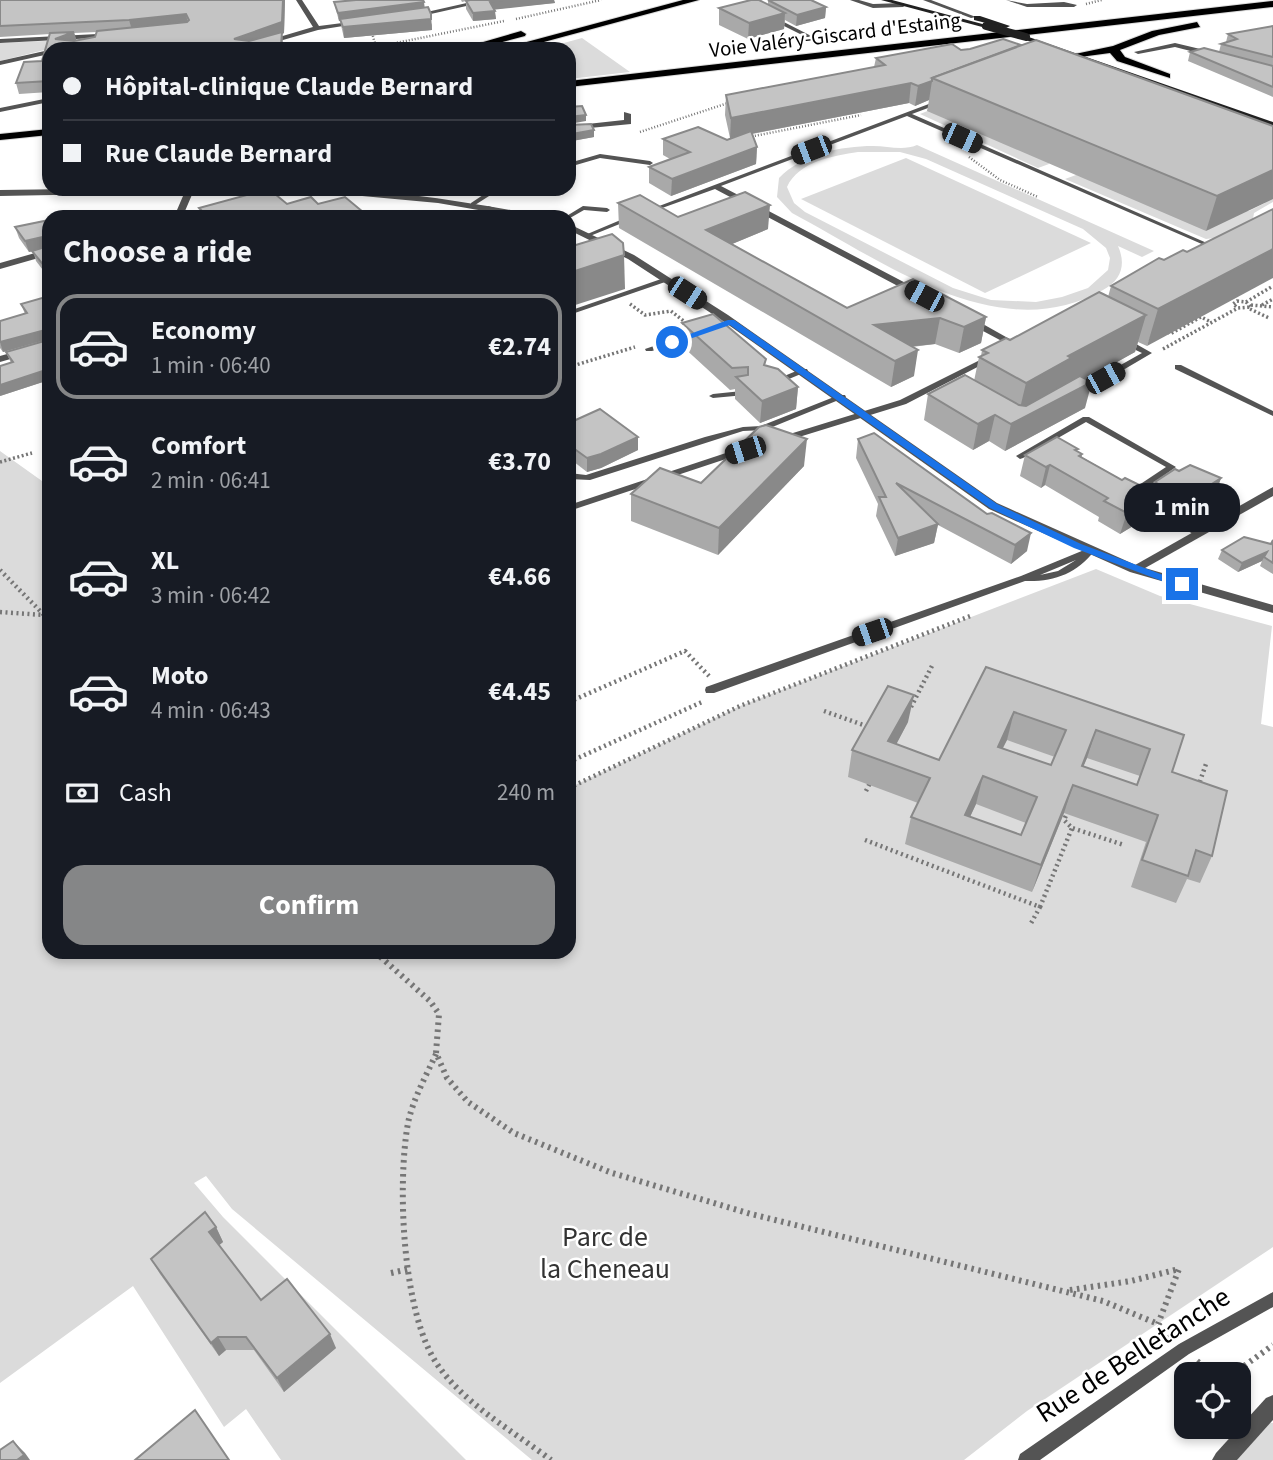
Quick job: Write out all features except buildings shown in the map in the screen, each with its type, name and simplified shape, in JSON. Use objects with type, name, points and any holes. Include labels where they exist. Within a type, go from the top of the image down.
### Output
[{"type":"highway","points":[[533,42],[694,0]]},
{"type":"highway","name":"Voie Valéry-Giscard d'Estaing","points":[[576,83],[1273,4]]},
{"type":"highway","points":[[490,42],[605,11]]},
{"type":"highway","points":[[1080,54],[1096,54],[1115,49],[1173,29],[1273,12]]},
{"type":"highway","points":[[1028,40],[1074,56],[1163,80]]},
{"type":"highway","points":[[1115,49],[1116,55],[1121,59],[1163,80]]},
{"type":"highway","points":[[576,95],[593,94]]},
{"type":"highway","points":[[0,137],[42,133]]},
{"type":"highway","points":[[0,146],[42,143]]},
{"type":"main road","points":[[884,0],[973,17],[1006,26],[1028,40],[1096,54],[1273,124]]},
{"type":"main road","points":[[905,2],[1273,115]]},
{"type":"street","points":[[299,0],[317,28]]},
{"type":"street","points":[[444,0],[451,10]]},
{"type":"street","points":[[407,17],[490,0]]},
{"type":"street","points":[[268,42],[317,28],[369,22]]},
{"type":"street","points":[[0,41],[130,34],[95,42]]},
{"type":"street","points":[[1138,52],[1175,45],[1221,57]]},
{"type":"street","points":[[0,62],[42,53]]},
{"type":"street","points":[[0,110],[42,101]]},
{"type":"street","points":[[576,128],[618,125],[628,122],[627,114]]},
{"type":"street","points":[[0,193],[42,192]]},
{"type":"street","points":[[407,196],[500,210]]},
{"type":"street","points":[[576,230],[667,280],[731,322],[842,397],[993,506],[1134,569],[1273,609]]},
{"type":"street","points":[[0,266],[42,255]]},
{"type":"street","points":[[0,359],[42,347]]},
{"type":"street","points":[[1134,569],[1273,491]]},
{"type":"street","points":[[1223,1460],[1273,1405]]},
{"type":"lane","points":[[853,0],[873,6],[905,2]]},
{"type":"lane","points":[[926,0],[973,17]]},
{"type":"lane","points":[[1009,0],[1029,8],[1061,2],[1074,5]]},
{"type":"lane","points":[[768,16],[820,42]]},
{"type":"lane","points":[[588,235],[956,95]]},
{"type":"lane","points":[[907,114],[1213,247]]},
{"type":"lane","points":[[576,163],[600,156],[650,163]]},
{"type":"lane","points":[[715,186],[920,294]]},
{"type":"lane","points":[[472,204],[485,196]]},
{"type":"lane","points":[[576,212],[583,208],[607,210]]},
{"type":"lane","points":[[1202,253],[1222,242]]},
{"type":"lane","points":[[576,311],[667,280]]},
{"type":"lane","points":[[957,313],[1017,345]]},
{"type":"lane","points":[[717,328],[731,322]]},
{"type":"lane","points":[[649,349],[706,331]]},
{"type":"lane","points":[[1112,335],[1148,353]]},
{"type":"lane","points":[[1006,351],[1029,340]]},
{"type":"lane","points":[[1077,393],[1148,353]]},
{"type":"lane","points":[[770,442],[903,402],[996,356]]},
{"type":"lane","points":[[1178,367],[1273,414]]},
{"type":"lane","points":[[768,384],[804,371]]},
{"type":"lane","points":[[941,384],[952,390]]},
{"type":"lane","points":[[713,396],[742,393]]},
{"type":"lane","points":[[576,477],[587,478],[683,446],[743,429],[761,428],[842,397]]},
{"type":"lane","points":[[1020,456],[1086,419],[1172,467],[1131,495],[1198,533]]},
{"type":"lane","points":[[576,506],[759,445]]},
{"type":"lane","points":[[712,689],[1024,578],[1042,580],[1080,565],[1089,551]]},
{"type":"lane","name":"Rue de Belletanche","points":[[1026,1460],[1184,1349],[1273,1299]]},
{"type":"path","points":[[406,42],[601,0]]},
{"type":"path","points":[[369,22],[375,42]]},
{"type":"path","points":[[637,133],[734,101]]},
{"type":"path","points":[[742,138],[862,115]]},
{"type":"path","points":[[820,117],[815,118],[821,123]]},
{"type":"path","points":[[795,122],[801,121],[807,126]]},
{"type":"path","points":[[1238,308],[1233,302],[1246,302],[1273,286]]},
{"type":"path","points":[[622,296],[645,315],[671,311],[693,329]]},
{"type":"path","points":[[1148,353],[1162,350],[1238,308],[1261,305],[1273,299]]},
{"type":"path","points":[[1246,302],[1269,318]]},
{"type":"path","points":[[1261,305],[1273,307]]},
{"type":"path","points":[[1190,321],[1167,332],[1170,334],[1201,317],[1212,322]]},
{"type":"path","points":[[0,462],[32,453]]},
{"type":"path","points":[[0,570],[42,613]]},
{"type":"path","points":[[0,611],[42,615]]},
{"type":"path","points":[[576,785],[740,706],[974,614]]},
{"type":"path","points":[[576,699],[685,651],[712,689],[576,758]]},
{"type":"path","points":[[908,711],[933,664]]},
{"type":"path","points":[[824,711],[875,729]]},
{"type":"path","points":[[1194,799],[1207,761]]},
{"type":"path","points":[[866,792],[870,783]]},
{"type":"path","points":[[1068,811],[1064,820],[1072,828],[1124,845]]},
{"type":"path","points":[[1030,925],[1035,921],[1072,828]]},
{"type":"path","points":[[865,840],[1040,907]]},
{"type":"path","points":[[923,862],[929,850]]},
{"type":"path","points":[[383,959],[430,1001],[439,1014],[436,1053],[420,1090],[407,1133],[406,1236],[415,1305],[429,1351],[454,1384],[551,1460]]},
{"type":"path","points":[[436,1053],[447,1079],[468,1102],[514,1133],[612,1173],[841,1238],[1103,1301],[1158,1324],[1199,1362]]},
{"type":"path","points":[[391,1273],[410,1269]]},
{"type":"path","points":[[1065,1290],[1107,1286],[1179,1269],[1158,1324]]},
{"type":"path","points":[[1250,1362],[1273,1345]]},
{"type":"green space","points":[[582,38],[630,72],[576,78],[576,42],[567,42]]},
{"type":"green space","points":[[89,39],[77,42],[42,42],[42,51],[0,61],[0,43]]},
{"type":"green space","points":[[1017,75],[1049,164],[1038,168],[920,114]]},
{"type":"green space","points":[[917,145],[1154,251],[1142,257],[1118,246],[1122,259],[1121,271],[1109,286],[1064,306],[1023,310],[983,304],[943,292],[903,274],[792,213],[777,197],[779,178],[810,157],[848,148]],"holes":[[[858,152],[900,152],[926,159],[1083,229],[1106,248],[1110,258],[1108,270],[1088,288],[1062,297],[1036,302],[991,300],[953,288],[805,212],[794,203],[787,187],[800,171],[818,161]]]},
{"type":"green space","points":[[906,158],[1091,243],[985,293],[801,199]]},
{"type":"green space","points":[[1076,175],[1177,181],[1249,211],[1265,203],[1273,184],[1273,202],[1254,213],[1253,219],[1215,238],[1206,239],[1065,179]]},
{"type":"green space","name":"Parc de la Cheneau","points":[[0,451],[42,481],[42,959],[576,959],[576,785],[740,706],[1096,569],[1160,596],[1272,626],[1261,724],[1273,727],[1273,1247],[1027,1411],[964,1460],[532,1460],[232,1209],[206,1176],[194,1183],[223,1217],[466,1460],[281,1460],[246,1409],[224,1427],[133,1286],[0,1383]]},
{"type":"green space","points":[[1259,1421],[1273,1423],[1273,1460],[1223,1460],[1242,1439],[1251,1439],[1251,1430]]},
{"type":"route","points":[[672,342],[731,322],[842,397],[993,506],[1078,546],[1134,569],[1182,584]]}]
